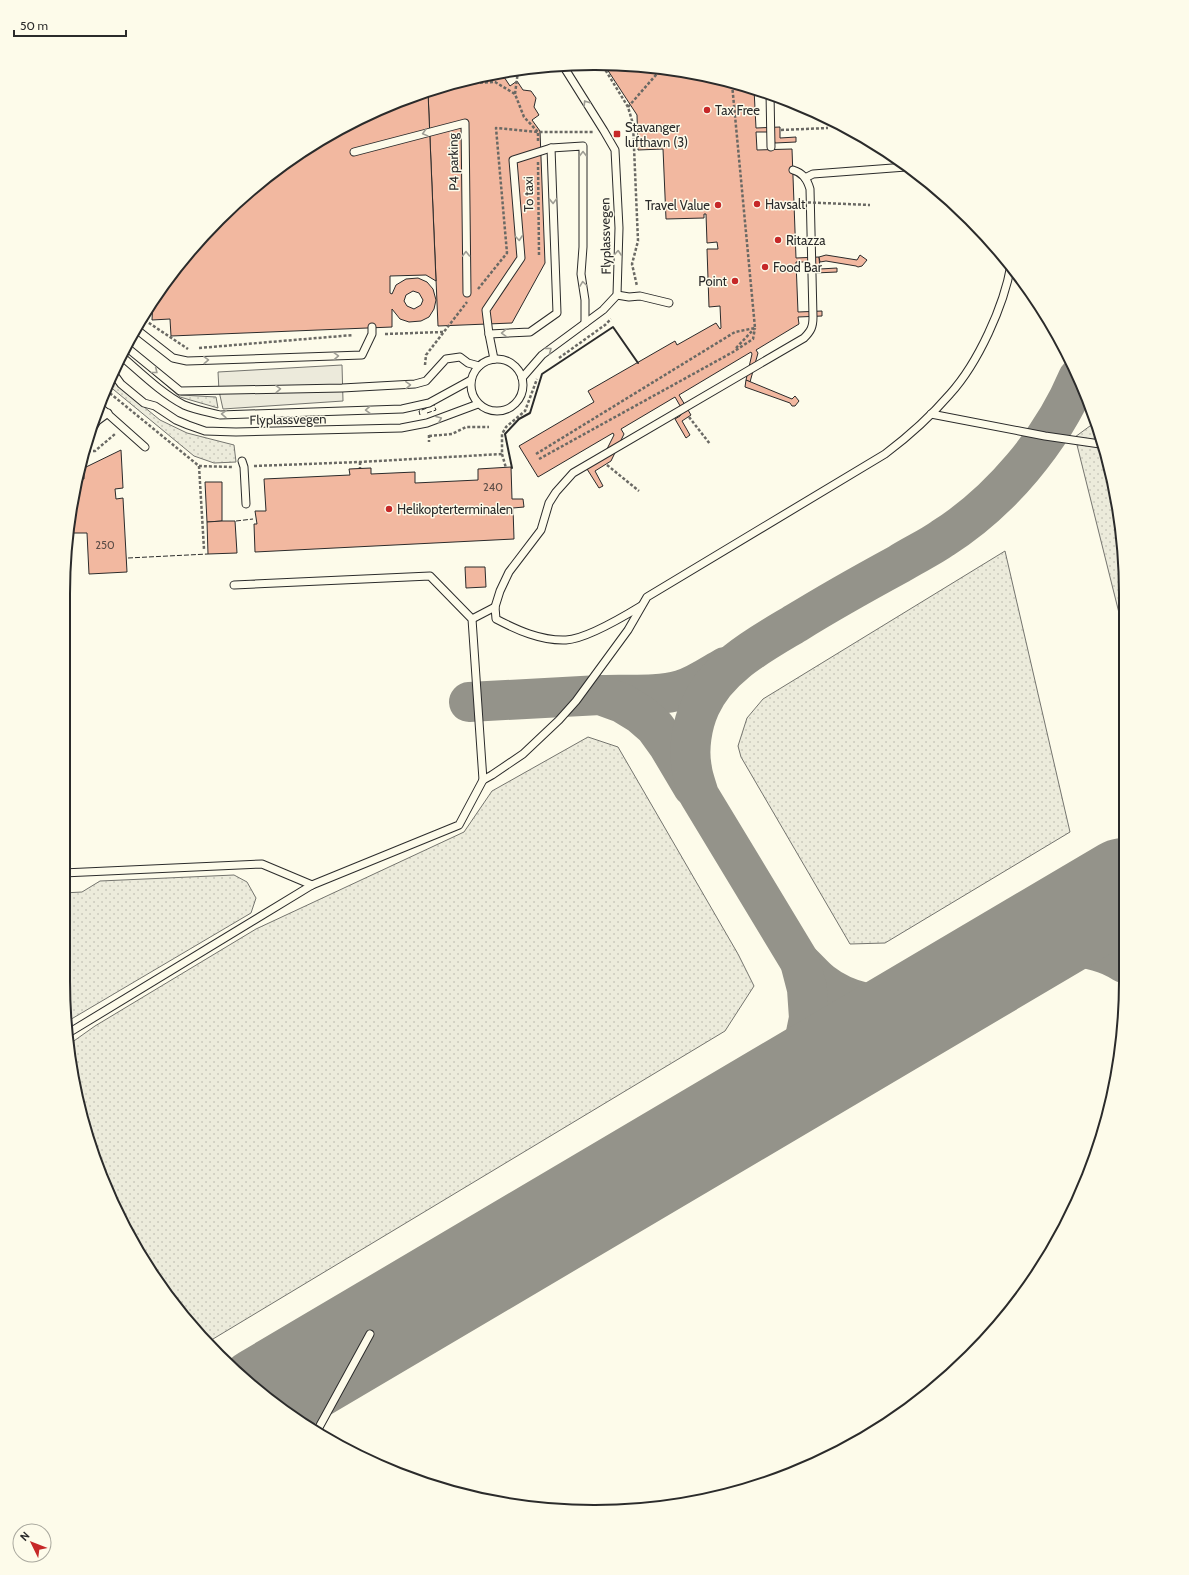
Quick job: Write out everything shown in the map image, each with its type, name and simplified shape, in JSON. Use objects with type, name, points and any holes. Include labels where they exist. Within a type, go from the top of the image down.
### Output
[{"type":"lane","name":"Flyplassvegen","points":[[566,71],[615,150],[619,228],[617,295]]},
{"type":"lane","points":[[770,101],[771,147]]},
{"type":"lane","name":"P4 parking","points":[[354,152],[465,123],[467,293]]},
{"type":"lane","points":[[494,359],[486,310],[521,258],[513,160],[551,148],[583,146],[583,247],[581,274],[585,300],[585,322]]},
{"type":"lane","points":[[489,334],[530,332],[557,314],[551,148]]},
{"type":"lane","points":[[806,178],[813,174],[899,168]]},
{"type":"lane","points":[[643,605],[619,620],[581,636],[567,640],[536,636],[496,619],[496,607],[500,591],[509,572],[541,530],[549,503],[556,492],[573,473],[804,338],[810,332],[813,326],[813,317],[810,189],[806,178],[793,170]]},
{"type":"lane","points":[[483,780],[523,754],[559,720],[590,682],[628,630],[648,597],[885,454],[910,434],[931,414],[952,393],[972,364],[989,332],[1002,298],[1009,273]]},
{"type":"lane","points":[[522,378],[542,355],[603,310],[617,295],[629,297],[640,296],[669,303]]},
{"type":"lane","points":[[140,332],[169,356],[187,361],[362,355],[372,334],[372,328]]},
{"type":"lane","points":[[130,350],[180,391],[342,388],[415,384],[426,381],[446,359],[460,357],[468,363],[479,366]]},
{"type":"lane","points":[[494,359],[506,361],[511,364],[516,368],[522,378],[522,390],[518,401],[508,409],[498,412],[487,410],[478,404],[471,393],[471,380],[479,366],[494,359]]},
{"type":"lane","points":[[126,360],[160,388],[184,404],[199,411],[220,415],[402,409],[429,403],[471,380]]},
{"type":"lane","name":"Flyplassvegen","points":[[117,378],[121,384],[144,403],[156,406],[176,420],[205,431],[244,432],[401,428],[427,423],[478,404]]},
{"type":"lane","points":[[104,410],[145,447]]},
{"type":"lane","points":[[101,418],[108,413]]},
{"type":"lane","points":[[931,414],[1046,436],[1096,443]]},
{"type":"lane","points":[[243,464],[246,504]]},
{"type":"lane","points":[[72,1031],[312,885],[459,825],[483,780],[472,619],[430,576],[234,585]]},
{"type":"lane","points":[[472,619],[496,607]]},
{"type":"lane","points":[[70,873],[262,864],[312,885]]},
{"type":"lane","points":[[319,1427],[370,1334]]},
{"type":"path","points":[[606,70],[628,107],[633,124],[638,241],[632,264],[640,296]]},
{"type":"path","points":[[628,107],[655,73]]},
{"type":"path","points":[[517,76],[515,94],[524,117],[538,132],[594,132]]},
{"type":"path","points":[[481,83],[495,82],[515,94]]},
{"type":"path","points":[[539,459],[733,352],[753,339],[755,328],[732,89]]},
{"type":"path","points":[[780,130],[828,128]]},
{"type":"path","name":"To taxi","points":[[538,132],[539,256]]},
{"type":"path","points":[[798,202],[870,205]]},
{"type":"path","points":[[557,359],[605,325],[616,314]]},
{"type":"path","points":[[147,321],[188,349],[354,334]]},
{"type":"path","points":[[733,352],[755,328]]},
{"type":"path","points":[[536,454],[735,332],[755,328]]},
{"type":"path","points":[[385,334],[444,332]]},
{"type":"path","points":[[506,468],[502,454],[502,434],[506,427],[525,411],[537,378]]},
{"type":"path","points":[[110,393],[199,466],[360,462],[502,454]]},
{"type":"path","points":[[90,451],[95,451],[122,426],[133,412]]},
{"type":"path","points":[[689,416],[710,444]]},
{"type":"path","points":[[429,436],[452,434],[466,428],[489,427]]},
{"type":"path","points":[[428,431],[429,442]]},
{"type":"path","points":[[360,462],[360,468]]},
{"type":"path","points":[[607,465],[639,491]]},
{"type":"path","points":[[199,466],[204,549]]},
{"type":"shaded area","points":[[130,352],[181,395],[216,397],[218,408],[180,397],[129,353]]},
{"type":"shaded area","points":[[342,365],[343,401],[223,409],[219,391],[218,372]]},
{"type":"shaded area","points":[[115,383],[160,420],[187,433],[234,445],[236,462],[214,463],[194,456],[112,389]]},
{"type":"shaded area","points":[[1091,425],[1101,459],[1115,526],[1118,560],[1119,613],[1075,437]]},
{"type":"shaded area","points":[[1005,551],[1070,832],[885,943],[850,944],[741,757],[738,746],[747,718],[763,699]]},
{"type":"shaded area","points":[[588,737],[618,747],[738,954],[754,986],[725,1031],[213,1339],[178,1300],[158,1272],[140,1243],[124,1212],[98,1149],[88,1116],[80,1083],[73,1041],[95,1026],[256,929],[464,832],[492,791]]},
{"type":"shaded area","points":[[234,875],[247,882],[256,898],[251,913],[71,1019],[70,893],[82,892],[100,881]]},
{"type":"building","points":[[608,70],[663,74],[697,80],[754,95],[756,128],[780,127],[780,138],[796,137],[796,142],[775,143],[772,132],[756,132],[757,150],[792,149],[796,258],[819,257],[820,269],[837,268],[837,272],[815,273],[812,262],[796,262],[798,312],[822,311],[822,316],[798,317],[799,324],[756,350],[758,353],[750,382],[746,380],[752,354],[751,352],[679,395],[691,415],[682,421],[690,435],[686,438],[675,419],[680,416],[683,411],[675,397],[621,429],[624,434],[611,461],[595,471],[603,486],[599,488],[587,469],[592,466],[594,461],[604,455],[614,435],[613,433],[538,477],[519,446],[594,402],[588,391],[675,341],[677,345],[716,323],[720,329],[721,328],[720,306],[709,307],[707,249],[718,249],[717,242],[707,243],[706,214],[704,214],[704,218],[666,219],[663,149],[638,150],[637,115]]},
{"type":"building","points":[[505,78],[510,86],[517,81],[523,90],[531,91],[536,98],[534,107],[539,115],[532,120],[540,131],[545,263],[512,323],[438,326],[428,97],[492,80]]},
{"type":"building","points":[[428,97],[436,281],[426,275],[390,276],[390,293],[392,294],[396,285],[406,279],[418,278],[427,282],[433,289],[436,300],[434,309],[429,317],[421,321],[409,322],[400,319],[392,309],[392,327],[171,336],[170,319],[152,320],[152,312],[158,303],[178,275],[200,249],[249,200],[275,178],[332,140],[394,110]],"holes":[[[413,291],[419,293],[423,300],[421,305],[414,309],[407,306],[404,301],[406,295]]]},
{"type":"building","points":[[826,255],[857,260],[860,255],[867,260],[862,266],[858,267],[826,261],[820,262],[819,257]]},
{"type":"building","points":[[746,380],[792,399],[795,396],[799,401],[795,406],[792,406],[790,403],[745,387]]},
{"type":"building","points":[[121,450],[123,488],[115,489],[116,499],[123,498],[127,572],[89,574],[87,533],[73,533],[80,492],[86,467]]},
{"type":"building","name":"Helikopterterminalen","points":[[511,467],[512,499],[523,499],[524,507],[513,508],[514,539],[255,552],[254,524],[257,524],[255,511],[266,511],[264,479],[350,475],[349,469],[371,468],[371,474],[415,472],[415,483],[478,480],[478,469]]},
{"type":"building","points":[[205,482],[222,482],[222,521],[207,522]]},
{"type":"building","points":[[235,521],[237,553],[208,554],[207,522]]},
{"type":"building","points":[[465,567],[485,567],[486,587],[466,588]]},
{"type":"taxiway","points":[[749,1110],[777,1085],[792,1066],[799,1054],[805,1038],[809,1018],[807,989],[800,962],[699,795],[690,753],[693,729],[700,707],[717,680],[729,668],[755,648],[834,600],[932,545],[984,507],[1004,488],[1039,446],[1054,424],[1075,385]]},
{"type":"taxiway","points":[[603,695],[662,694],[681,690],[704,680],[725,667]]},
{"type":"taxiway","points":[[469,702],[600,695],[622,703],[640,714],[655,727],[668,745],[693,787]]},
{"type":"taxiway","points":[[1001,960],[1032,951],[1063,947],[1094,950],[1119,960]]},
{"type":"taxiway","points":[[800,962],[819,981],[841,995],[875,1005],[899,1006],[916,1003],[959,985]]},
{"type":"runway","points":[[270,1393],[1119,891]]},
{"type":"fence","points":[[427,413],[436,410],[434,405]]},
{"type":"fence","points":[[420,415],[419,411],[427,408]]},
{"type":"fence","points":[[236,521],[253,519]]},
{"type":"fence","points":[[128,558],[208,554]]},
{"type":"wall","points":[[512,468],[505,434],[519,419],[530,413],[542,374],[613,327],[638,363]]},
{"type":"place","name":"Tax Free","points":[[707,110]]},
{"type":"place","name":"Stavanger lufthavn (3)","points":[[617,134]]},
{"type":"place","name":"Havsalt","points":[[757,204]]},
{"type":"place","name":"Travel Value","points":[[718,205]]},
{"type":"place","name":"Ritazza","points":[[778,240]]},
{"type":"place","name":"Food Bar","points":[[765,267]]},
{"type":"place","name":"Point","points":[[735,281]]},
{"type":"place","name":"Helikopterterminalen","points":[[389,509]]}]
